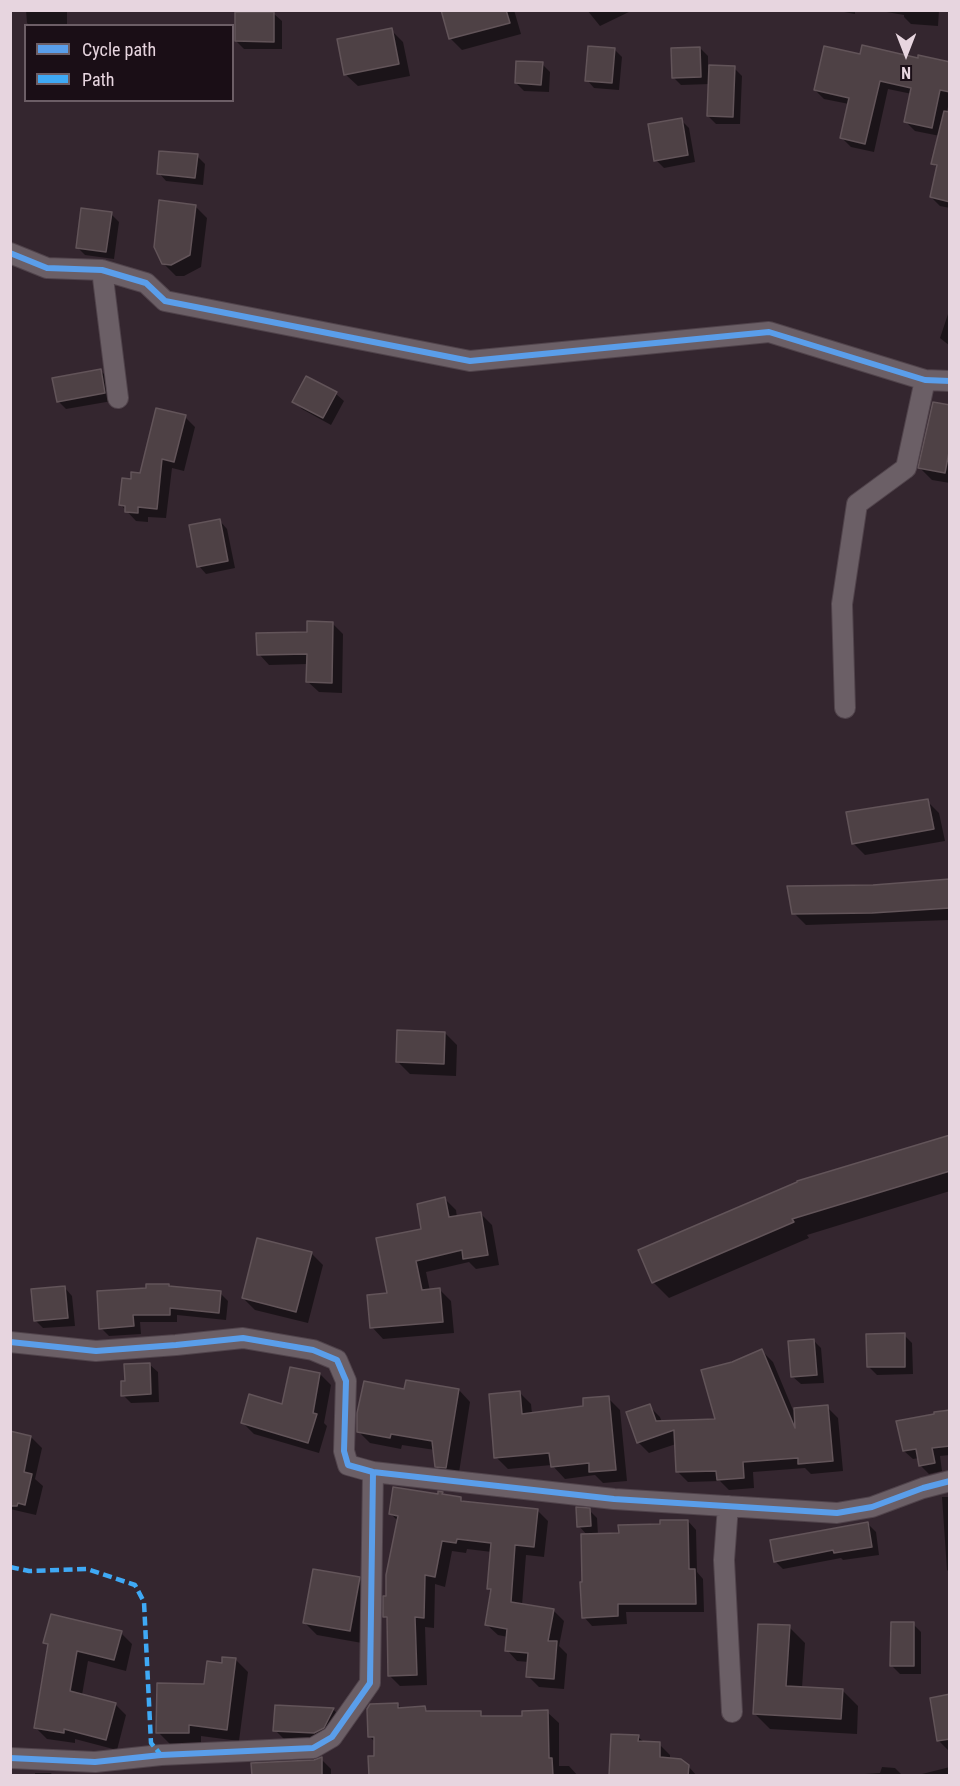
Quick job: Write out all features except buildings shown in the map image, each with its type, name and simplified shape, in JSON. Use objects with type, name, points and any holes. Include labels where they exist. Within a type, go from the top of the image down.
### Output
[{"type":"street","points":[[10,253],[48,268],[102,270],[146,284],[165,301],[470,361],[769,332],[925,380],[950,381]]},
{"type":"street","points":[[102,270],[118,398]]},
{"type":"street","points":[[846,708],[842,604],[857,504],[906,468],[925,380]]},
{"type":"street","points":[[13,1346],[96,1351],[243,1338],[313,1350],[337,1360],[346,1381],[344,1451],[348,1465],[373,1472],[614,1499],[837,1513],[872,1507],[922,1488],[950,1481]]},
{"type":"street","points":[[10,1758],[103,1768],[161,1755],[313,1748],[332,1737],[370,1683],[373,1472]]},
{"type":"street","points":[[728,1506],[724,1560],[732,1712]]},
{"type":"marked path","points":[[10,1567],[29,1571],[87,1569],[135,1585],[144,1602],[151,1743],[161,1755]]},
{"type":"cycle path","points":[[10,253],[47,268],[102,270],[146,283],[165,301],[470,361],[769,332],[925,380],[950,381]]},
{"type":"cycle path","points":[[10,1342],[96,1351],[243,1338],[313,1350],[337,1360],[346,1381],[344,1451],[348,1465],[373,1472],[614,1499],[837,1513],[872,1507],[923,1488],[950,1481]]},
{"type":"cycle path","points":[[10,1758],[95,1762],[161,1755],[313,1748],[332,1737],[370,1683],[373,1472]]}]
